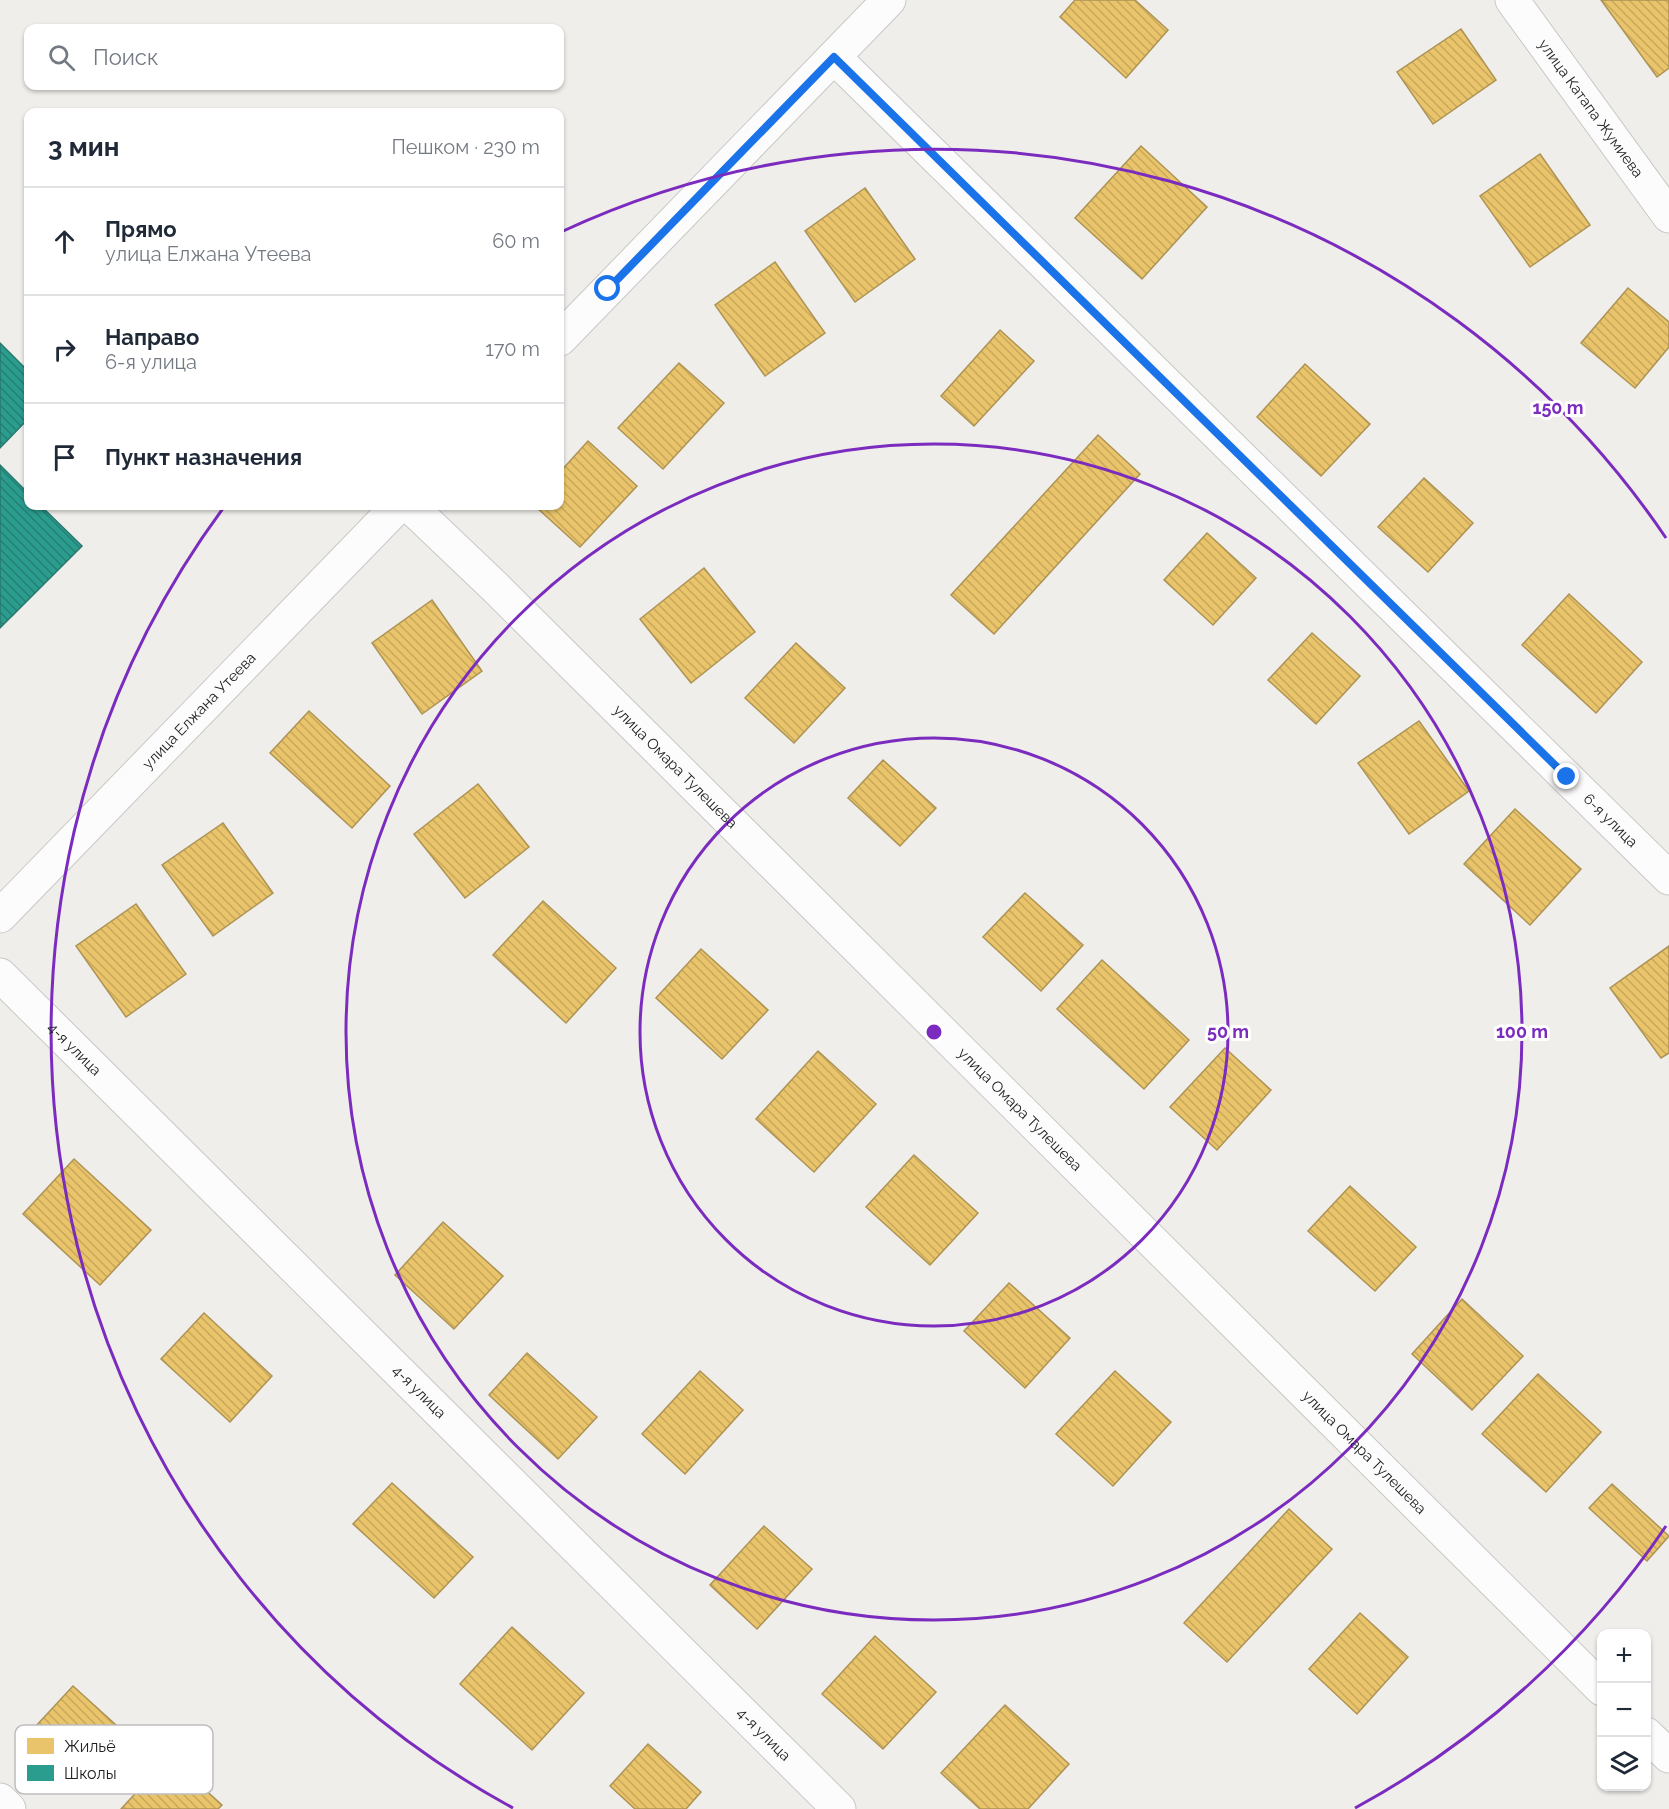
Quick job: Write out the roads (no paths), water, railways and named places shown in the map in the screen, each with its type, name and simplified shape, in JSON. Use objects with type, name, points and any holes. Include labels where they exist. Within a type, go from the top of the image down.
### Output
[{"type":"street","points":[[564,335],[889,0]]},
{"type":"street","name":"улица Катапа Жумиева","points":[[1512,0],[1669,216]]},
{"type":"street","name":"6-я улица","points":[[834,57],[1669,878]]},
{"type":"street","name":"улица Елжана Утеева","points":[[0,916],[394,510]]},
{"type":"street","name":"улица Омара Тулешева","points":[[414,510],[504,596],[1597,1684]]},
{"type":"street","name":"4-я улица","points":[[0,975],[839,1809]]},
{"type":"street","points":[[1650,1737],[1669,1756]]},
{"type":"street","points":[[0,1800],[9,1809]]}]
